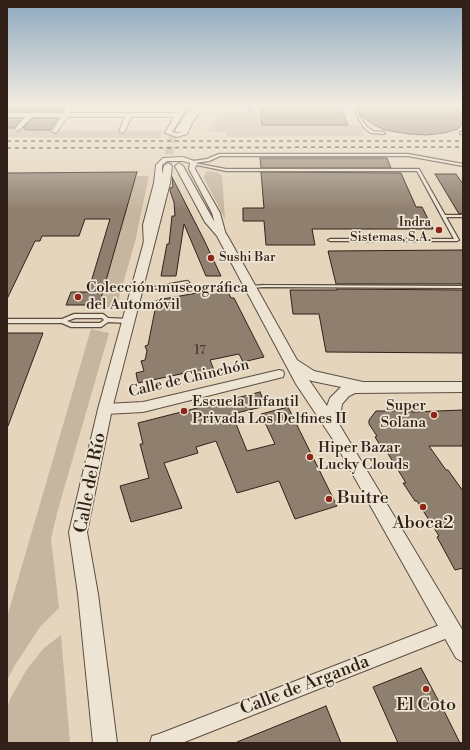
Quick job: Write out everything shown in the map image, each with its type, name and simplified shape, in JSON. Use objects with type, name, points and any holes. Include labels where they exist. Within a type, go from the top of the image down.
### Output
[{"type":"street","name":"Calle del Río","points":[[146,250],[147,225],[158,182],[159,165],[165,159],[177,162]]},
{"type":"street","points":[[222,235],[210,222],[177,162],[183,159],[194,163],[192,170],[216,213],[222,235],[301,380],[332,423],[463,651]]},
{"type":"street","name":"Calle del Río","points":[[105,743],[88,594],[78,532],[105,409],[165,183],[168,166]]},
{"type":"street","points":[[286,352],[304,373],[342,383],[365,387]]},
{"type":"street","name":"Calle de Chinchón","points":[[105,409],[143,407],[278,374]]},
{"type":"street","points":[[315,400],[326,386],[342,383]]},
{"type":"street","points":[[332,423],[335,402],[339,396],[353,388],[463,387]]},
{"type":"street","name":"Calle de Arganda","points":[[160,743],[450,630]]},
{"type":"lane","points":[[194,163],[219,156],[408,156],[463,165]]},
{"type":"lane","points":[[194,163],[226,170],[418,170],[457,240],[330,240]]},
{"type":"lane","points":[[445,216],[463,216]]},
{"type":"lane","points":[[137,288],[154,288],[187,282]]},
{"type":"lane","points":[[251,288],[264,286],[463,287]]},
{"type":"lane","points":[[7,321],[63,321],[74,316],[103,316],[107,320],[128,321]]},
{"type":"lane","points":[[63,321],[71,325],[101,325],[107,320]]},
{"type":"shaded area","points":[[206,171],[217,172],[222,176],[225,219],[204,178]]},
{"type":"shaded area","points":[[136,176],[149,176],[135,242],[116,308],[98,308]]},
{"type":"shaded area","points":[[91,329],[109,333],[57,513],[51,539],[59,608],[40,627],[7,680],[7,617]]},
{"type":"shaded area","points":[[61,635],[70,743],[7,743],[7,708],[10,699],[27,669],[44,648]]},
{"type":"building","points":[[260,158],[387,158],[391,168],[261,168]]},
{"type":"building","points":[[137,172],[99,305],[66,305],[71,292],[88,292],[110,219],[85,219],[79,236],[42,236],[40,241],[35,241],[7,299],[7,173]]},
{"type":"building","points":[[261,172],[401,173],[416,207],[422,207],[433,229],[312,229],[315,245],[266,245],[264,221],[243,221],[243,208],[264,208]]},
{"type":"building","points":[[435,174],[456,174],[463,184],[463,214],[459,214]]},
{"type":"building","points":[[172,177],[221,276],[206,276],[184,224],[176,276],[161,276],[167,244],[169,244],[172,216],[175,216],[174,202],[170,191],[170,188],[173,187]]},
{"type":"building","points":[[463,250],[463,284],[336,284],[328,251]]},
{"type":"building","points":[[226,288],[231,298],[234,298],[264,357],[243,362],[239,354],[210,360],[214,370],[198,373],[195,371],[138,383],[136,373],[144,371],[141,361],[145,360],[147,351],[145,346],[148,345],[157,300]]},
{"type":"building","points":[[290,290],[463,290],[463,353],[326,352],[319,314],[293,314]]},
{"type":"building","points":[[7,333],[43,333],[8,426],[7,425]]},
{"type":"building","points":[[260,392],[266,406],[232,414],[247,451],[275,444],[261,414],[288,407],[337,506],[295,519],[279,481],[237,493],[216,441],[196,447],[198,453],[164,463],[182,508],[131,522],[120,486],[149,478],[140,444],[143,444],[138,423]]},
{"type":"building","points":[[393,410],[412,410],[412,412],[463,410],[463,446],[429,446],[463,491],[463,568],[455,570],[437,537],[439,536],[417,501],[415,501],[403,483],[406,483],[387,452],[385,453],[375,437],[377,436],[369,424],[369,420],[376,411],[394,411]]},
{"type":"building","points":[[421,668],[460,743],[398,743],[373,687]]},
{"type":"building","points":[[326,706],[341,743],[237,743],[237,742]]},
{"type":"tunnel","points":[[168,166],[171,141]]},
{"type":"railway","points":[[7,141],[463,141]]},
{"type":"railway","points":[[7,148],[463,147]]},
{"type":"place","name":"Indra Sistemas, S.A.","points":[[439,230]]},
{"type":"place","name":"Sushi Bar","points":[[211,258]]},
{"type":"place","name":"Colección museográfica del Automóvil","points":[[78,297]]},
{"type":"place","name":"Escuela Infantil Privada Los Delfines II","points":[[184,411]]},
{"type":"place","name":"Super Solana","points":[[434,415]]},
{"type":"place","name":"Hiper Bazar Lucky Clouds","points":[[310,457]]},
{"type":"place","name":"Buitre","points":[[329,499]]},
{"type":"place","name":"Aboca2","points":[[423,507]]},
{"type":"place","name":"El Coto","points":[[426,689]]}]
